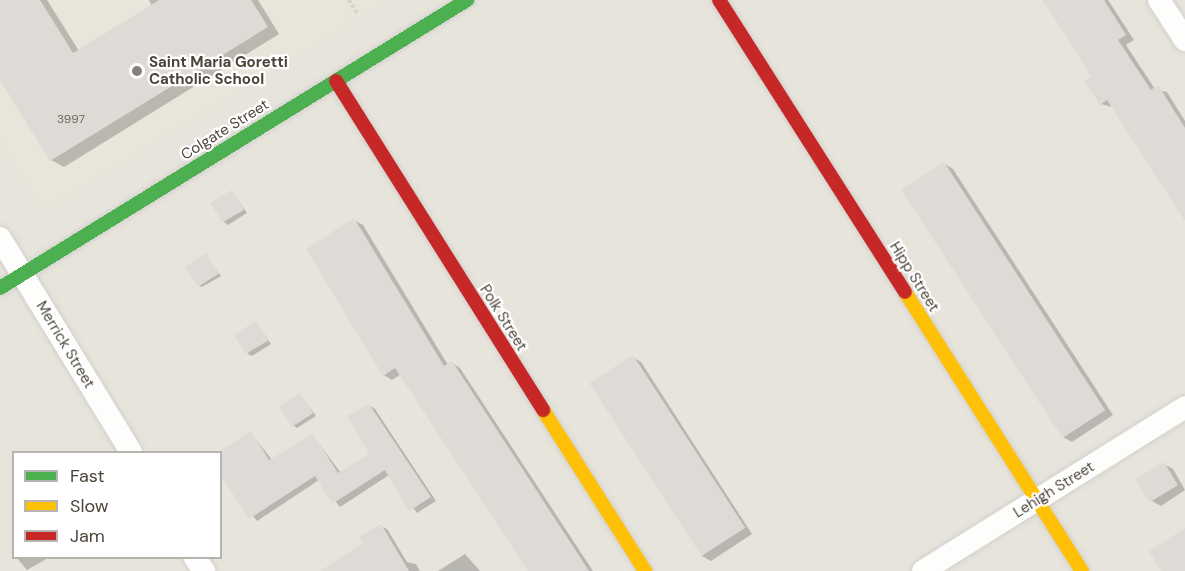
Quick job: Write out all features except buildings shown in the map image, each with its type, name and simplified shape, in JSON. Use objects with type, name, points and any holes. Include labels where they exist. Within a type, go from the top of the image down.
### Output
[{"type":"street","name":"Colgate Street","points":[[0,288],[467,0]]},
{"type":"street","name":"Hipp Street","points":[[719,0],[1082,571]]},
{"type":"street","points":[[1160,0],[1185,40]]},
{"type":"street","name":"Polk Street","points":[[336,81],[645,571]]},
{"type":"street","name":"Merrick Street","points":[[0,238],[130,451]]},
{"type":"street","name":"Lehigh Street","points":[[923,571],[1185,408]]},
{"type":"path","points":[[349,0],[358,15]]},
{"type":"shaded area","points":[[0,0],[1185,0],[1185,571],[0,571]]},
{"type":"shaded area","name":"Saint Maria Goretti Catholic School","points":[[0,0],[389,0],[43,212],[0,142]]},
{"type":"traffic: fast","points":[[0,288],[467,0]]},
{"type":"traffic: slow","points":[[905,292],[1082,571]]},
{"type":"traffic: slow","points":[[543,410],[645,571]]},
{"type":"traffic: jam","points":[[719,0],[905,292]]},
{"type":"traffic: jam","points":[[336,81],[543,410]]},
{"type":"place","name":"Saint Maria Goretti Catholic School","points":[[137,71]]}]
